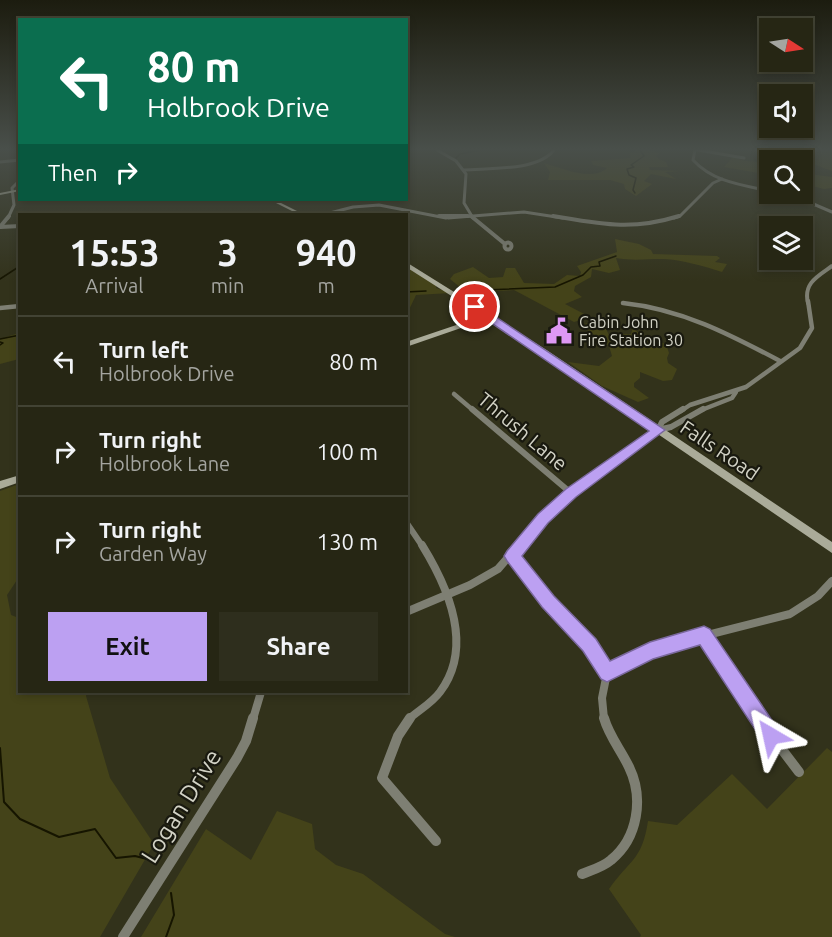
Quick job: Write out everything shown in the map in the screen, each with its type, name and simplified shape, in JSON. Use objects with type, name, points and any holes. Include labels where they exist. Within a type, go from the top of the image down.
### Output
[{"type":"main road","points":[[274,201],[299,213]]},
{"type":"main road","name":"Falls Road","points":[[408,265],[489,316],[832,548]]},
{"type":"main road","points":[[408,344],[489,316]]},
{"type":"main road","points":[[0,485],[18,479]]},
{"type":"street","points":[[0,227],[15,207],[13,194]]},
{"type":"street","points":[[465,194],[464,203],[472,216],[491,235],[505,244]]},
{"type":"street","points":[[330,213],[379,205],[401,207],[434,216],[524,212],[612,225],[650,225],[680,216],[702,194]]},
{"type":"street","points":[[813,204],[832,212]]},
{"type":"street","points":[[335,213],[341,210]]},
{"type":"street","points":[[0,227],[18,226]]},
{"type":"street","points":[[408,611],[485,578],[512,556],[543,519],[571,493],[658,430],[670,428],[698,411],[732,398],[736,392],[746,387],[808,340],[813,328],[813,318],[807,290],[812,280],[832,266]]},
{"type":"street","points":[[824,272],[832,275]]},
{"type":"street","points":[[623,303],[653,305],[681,312],[780,362]]},
{"type":"street","points":[[0,308],[18,306]]},
{"type":"street","name":"Thrush Lane","points":[[454,394],[571,493]]},
{"type":"street","points":[[408,525],[432,563],[446,595],[457,625],[458,648],[454,668],[442,692],[419,708],[404,725],[381,778],[404,801],[436,841]]},
{"type":"street","points":[[512,556],[548,601],[590,645],[607,673]]},
{"type":"street","points":[[582,874],[610,861],[621,849],[634,828],[637,811],[637,794],[632,776],[610,734],[603,714],[602,690],[607,673],[650,651],[704,635],[771,621],[798,612],[813,601],[832,581]]},
{"type":"street","points":[[704,635],[757,717],[799,772]]},
{"type":"street","name":"Logan Drive","points":[[123,937],[237,758],[246,741],[261,693]]},
{"type":"shaded area","points":[[615,239],[639,244],[651,250],[653,254],[717,256],[720,258],[715,262],[727,264],[722,272],[663,259],[616,258],[620,270],[609,273],[592,269],[591,277],[575,286],[574,291],[582,297],[565,304],[590,317],[574,322],[514,290],[467,293],[450,279],[454,274],[473,267],[489,278],[503,277],[506,268],[515,268],[524,283],[554,284],[567,275],[580,276],[581,272],[577,266],[617,252]]},
{"type":"shaded area","points":[[408,267],[436,283],[436,288],[451,293],[416,295],[408,312]]},
{"type":"shaded area","points":[[588,323],[606,329],[609,335],[631,334],[633,327],[641,336],[666,344],[669,353],[668,363],[677,369],[672,380],[663,381],[640,372],[640,378],[634,383],[634,387],[649,398],[638,402],[602,386],[568,362],[599,366],[612,356],[609,346],[581,325]]},
{"type":"shaded area","points":[[18,333],[18,359],[0,364],[0,339]]},
{"type":"shaded area","points":[[18,484],[18,578],[7,595],[11,615],[18,618],[18,693],[87,693],[110,778],[154,844],[100,937],[0,937],[0,491]]},
{"type":"shaded area","points":[[827,748],[832,752],[832,937],[640,937],[641,935],[609,889],[634,859],[642,844],[648,821],[677,825],[732,774],[767,809]]},
{"type":"shaded area","points":[[277,811],[312,824],[315,849],[336,865],[363,874],[445,934],[455,937],[141,937],[206,829],[251,860]]},
{"type":"waterway","points":[[461,291],[555,287],[583,275],[591,267],[600,266],[599,262],[616,256]]},
{"type":"waterway","points":[[0,279],[18,267]]},
{"type":"waterway","points":[[408,292],[426,291]]},
{"type":"waterway","points":[[0,339],[18,335]]},
{"type":"waterway","points":[[0,342],[3,343],[0,345]]},
{"type":"waterway","points":[[0,748],[4,802],[20,819],[59,837],[95,829],[116,858],[135,856],[155,861]]},
{"type":"waterway","points":[[166,937],[174,915],[171,893]]},
{"type":"place","name":"Cabin John Fire Station 30","points":[[559,331]]},
{"type":"route","points":[[475,307],[658,430],[571,493],[543,519],[512,556],[548,601],[590,645],[607,673],[650,651],[704,635],[771,736]]}]
